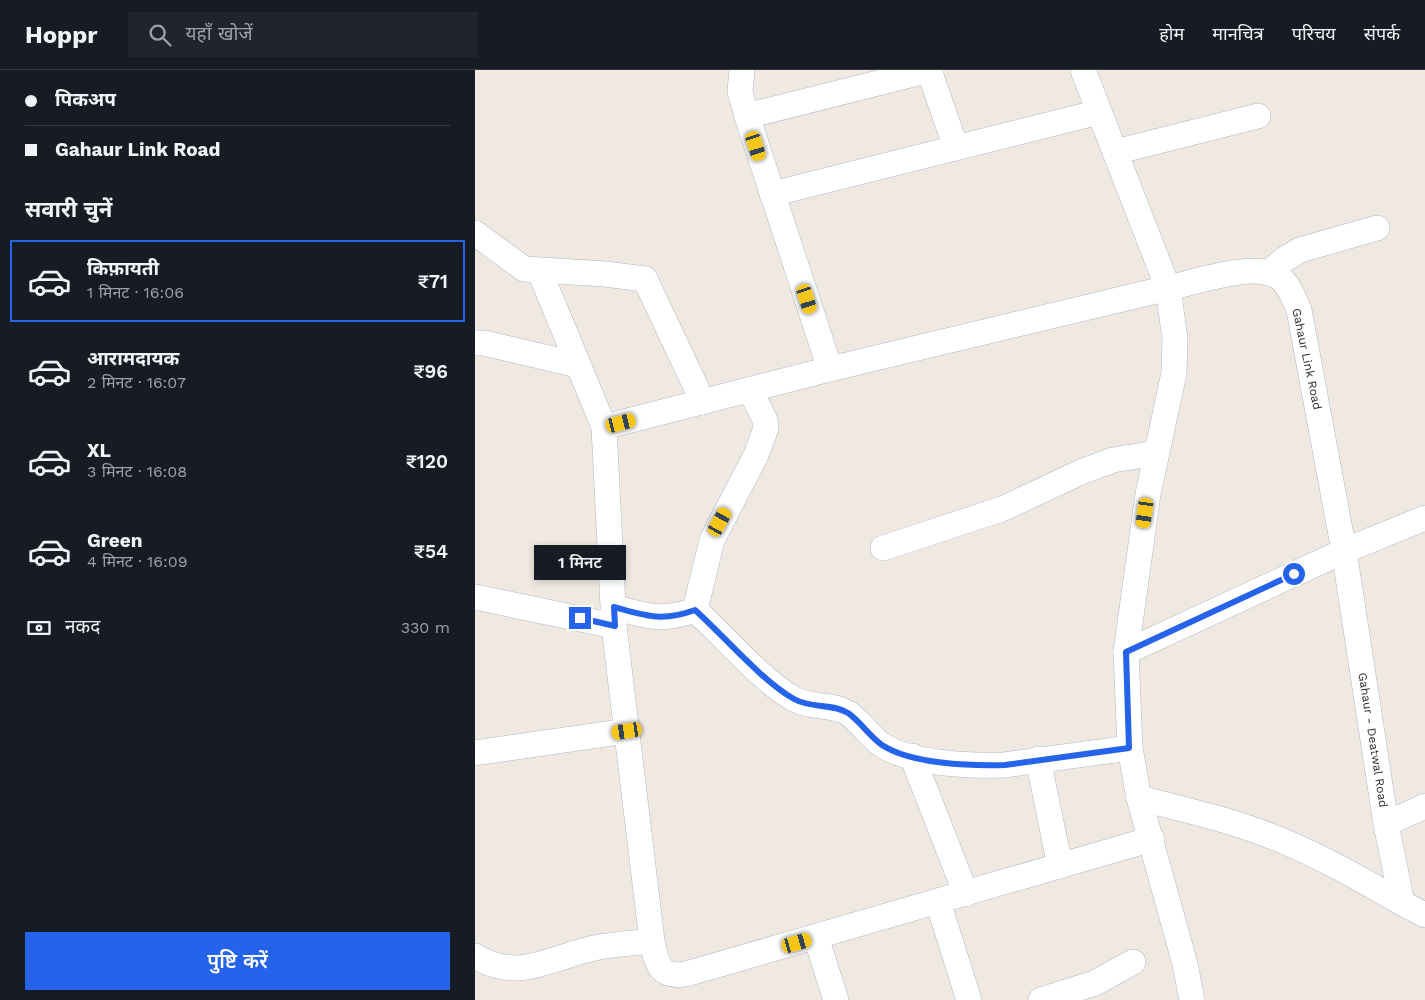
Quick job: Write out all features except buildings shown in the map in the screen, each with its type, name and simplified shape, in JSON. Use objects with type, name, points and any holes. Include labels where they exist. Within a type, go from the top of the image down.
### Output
[{"type":"street","points":[[742,70],[740,92],[747,116],[830,369]]},
{"type":"street","points":[[747,116],[930,70],[956,148]]},
{"type":"street","points":[[1083,70],[1168,288],[1175,339],[1173,373],[1146,504],[1126,652],[1129,748],[1139,798],[1152,840],[1193,1000]]},
{"type":"street","points":[[772,194],[1099,112]]},
{"type":"street","points":[[1115,152],[1258,116]]},
{"type":"street","points":[[604,428],[830,369],[1168,288],[1246,271],[1268,273],[1285,258],[1300,250],[1377,228]]},
{"type":"street","points":[[475,233],[511,262],[524,269],[539,272],[605,274],[645,280],[703,402]]},
{"type":"street","points":[[539,272],[604,428],[614,616],[627,731],[653,941],[660,967],[666,974],[675,976],[1152,840]]},
{"type":"street","name":"Gahaur Link Road","points":[[1268,273],[1279,278],[1286,285],[1299,310],[1344,551]]},
{"type":"street","points":[[475,343],[485,343],[579,365]]},
{"type":"street","points":[[695,610],[712,540],[755,455],[766,428],[765,420],[750,390]]},
{"type":"street","points":[[883,548],[927,535],[964,520],[1002,508],[1081,472],[1113,460],[1156,453]]},
{"type":"street","points":[[1126,652],[1344,551],[1425,518]]},
{"type":"street","name":"Gahaur - Deatwal Road","points":[[1344,551],[1385,824],[1402,903]]},
{"type":"street","points":[[475,597],[614,616],[671,618],[695,610]]},
{"type":"street","points":[[695,610],[781,691],[807,704],[841,709],[857,720],[883,745],[912,756],[928,760],[987,766],[1129,748]]},
{"type":"street","points":[[475,753],[627,731]]},
{"type":"street","points":[[912,756],[966,894]]},
{"type":"street","points":[[1038,759],[1061,866]]},
{"type":"street","points":[[1139,798],[1205,814],[1269,835],[1333,865],[1425,915]]},
{"type":"street","points":[[1385,824],[1425,806]]},
{"type":"street","points":[[938,902],[969,1000]]},
{"type":"street","points":[[816,937],[836,1000]]},
{"type":"street","points":[[475,956],[493,966],[514,970],[599,947],[653,941]]},
{"type":"street","points":[[1041,1000],[1095,983],[1133,962]]},
{"type":"route","points":[[580,618],[615,626],[614,607],[655,618],[671,618],[695,610],[781,691],[793,699],[813,706],[841,709],[857,720],[875,740],[890,749],[928,760],[987,766],[1005,765],[1129,748],[1126,652],[1294,574]]}]
